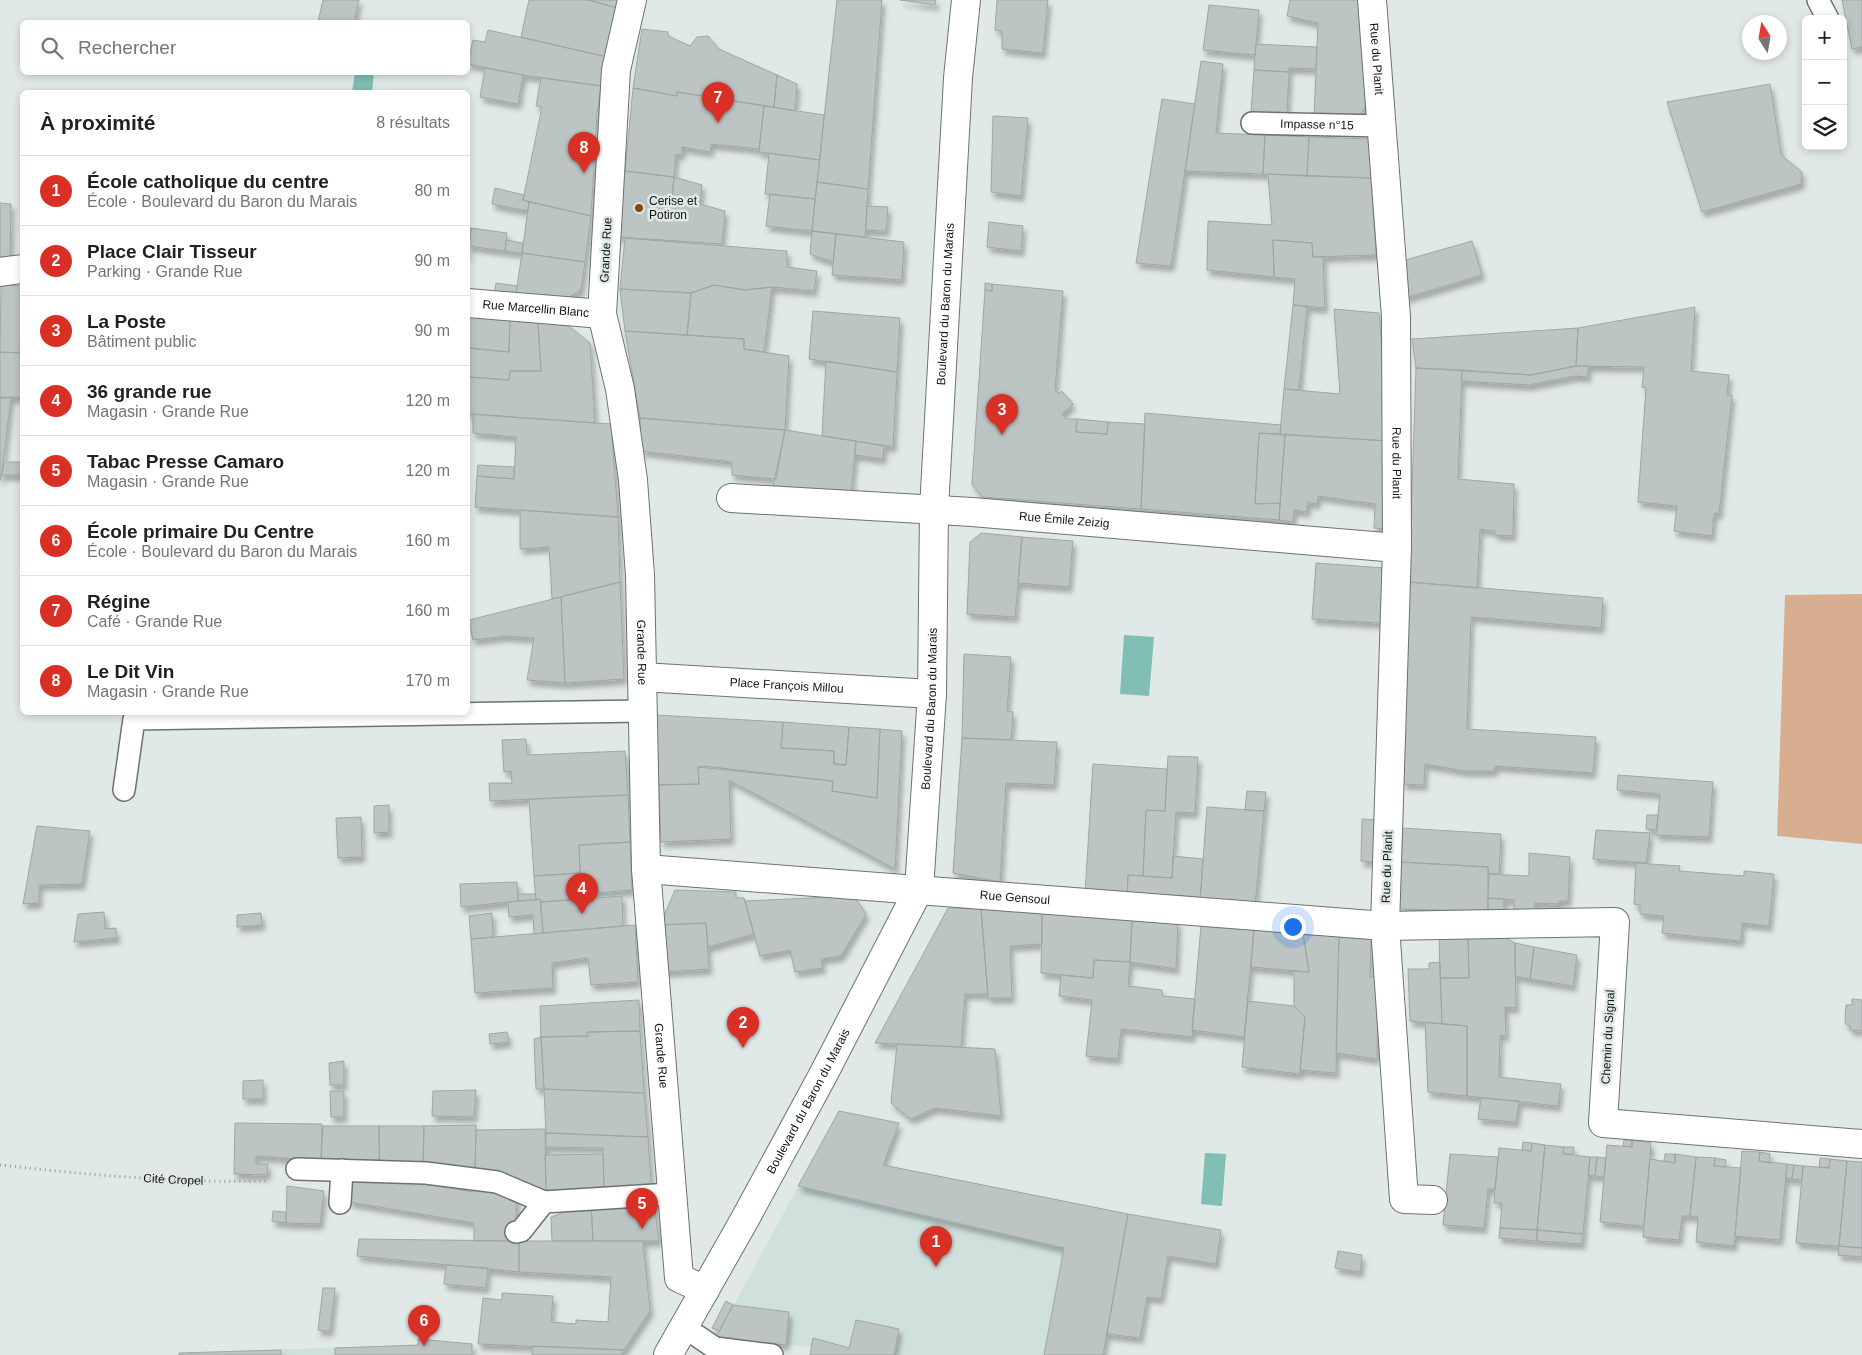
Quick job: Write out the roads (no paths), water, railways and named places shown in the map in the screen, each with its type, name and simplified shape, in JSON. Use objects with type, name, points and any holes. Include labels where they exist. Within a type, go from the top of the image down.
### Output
[{"type":"street","name":"Grande Rue","points":[[632,0],[616,70],[602,314],[620,388],[632,480],[640,575],[646,869],[679,1278],[705,1290]]},
{"type":"street","name":"Boulevard du Baron du Marais","points":[[668,1355],[823,1075],[919,889],[932,694],[934,509],[958,78],[966,0]]},
{"type":"street","name":"Rue du Planit","points":[[1372,0],[1396,317],[1397,548],[1385,926],[1404,1199],[1432,1200]]},
{"type":"street","points":[[0,272],[20,269]]},
{"type":"street","name":"Rue Marcellin Blanc","points":[[470,303],[602,314]]},
{"type":"street","name":"Rue Émile Zeizig","points":[[731,498],[934,509],[1397,548]]},
{"type":"street","name":"Place François Millou","points":[[642,677],[932,694]]},
{"type":"street","name":"Rue Gensoul","points":[[646,869],[1385,926]]},
{"type":"street","name":"Chemin du Signal","points":[[1385,926],[1615,922],[1603,1123],[1862,1144]]},
{"type":"lane","points":[[1818,0],[1826,15]]},
{"type":"lane","name":"Impasse n°15","points":[[1252,123],[1382,126]]},
{"type":"lane","points":[[470,714],[643,711]]},
{"type":"lane","points":[[124,790],[134,719],[388,715]]},
{"type":"lane","points":[[297,1169],[426,1173],[497,1182],[544,1202],[672,1194]]},
{"type":"lane","points":[[340,1203],[342,1170]]},
{"type":"lane","points":[[516,1232],[521,1230],[544,1202]]},
{"type":"lane","points":[[684,1327],[715,1348],[772,1355]]},
{"type":"place","name":"Régine","points":[[718,123]]},
{"type":"place","name":"Le Dit Vin","points":[[584,173]]},
{"type":"place","name":"Cerise et Potiron","points":[[639,208]]},
{"type":"place","name":"La Poste","points":[[1002,435]]},
{"type":"place","name":"36 grande rue","points":[[582,914]]},
{"type":"place","name":"Place Clair Tisseur","points":[[743,1048]]},
{"type":"place","name":"Tabac Presse Camaro","points":[[642,1229]]},
{"type":"place","name":"École catholique du centre","points":[[936,1267]]},
{"type":"place","name":"École primaire Du Centre","points":[[424,1346]]}]
